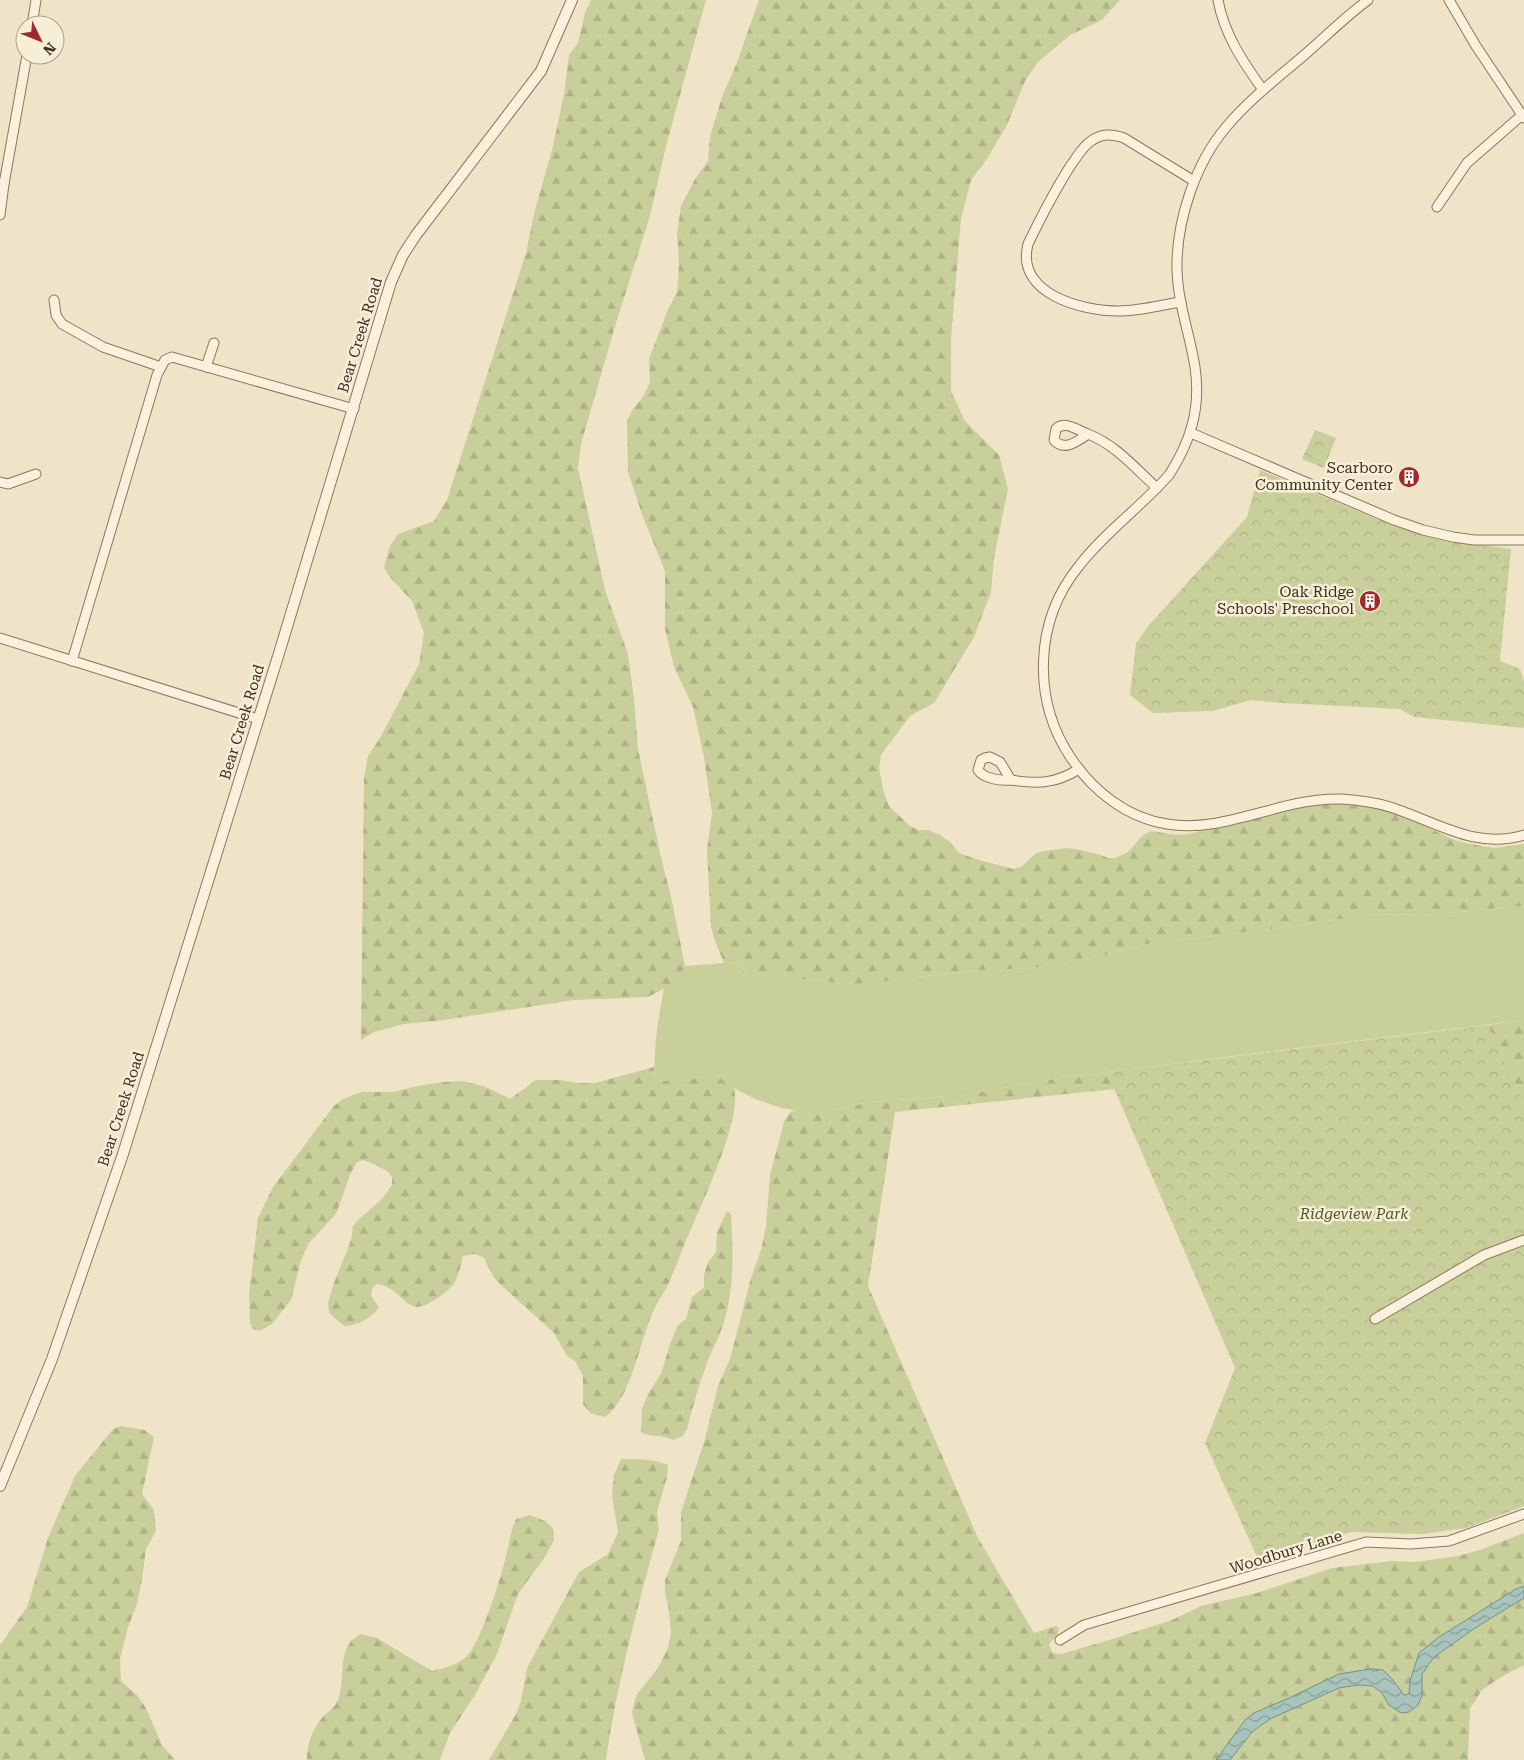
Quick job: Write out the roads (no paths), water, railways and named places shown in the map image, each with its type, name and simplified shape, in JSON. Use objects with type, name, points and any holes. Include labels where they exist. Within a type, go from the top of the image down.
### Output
[{"type":"street","points":[[34,15],[36,0]]},
{"type":"street","name":"Bear Creek Road","points":[[0,1486],[52,1359],[123,1154],[354,410],[391,282],[403,254],[424,224],[541,71],[572,0]]},
{"type":"street","points":[[1218,0],[1232,42],[1241,59],[1263,90]]},
{"type":"street","points":[[1368,0],[1356,4],[1225,127],[1210,150],[1194,181],[1183,216],[1177,271],[1181,302],[1195,367],[1197,392],[1191,433],[1178,461],[1157,488],[1079,565],[1060,595],[1050,621],[1043,656],[1045,693],[1051,719],[1062,743],[1079,769],[1100,792],[1124,809],[1141,817],[1166,824],[1190,826],[1232,819],[1288,804],[1341,799],[1361,800],[1390,806],[1458,834],[1498,839],[1524,835]]},
{"type":"street","points":[[1437,207],[1467,163],[1523,116],[1476,46],[1449,0]]},
{"type":"street","points":[[0,215],[2,183],[25,65]]},
{"type":"street","points":[[1181,302],[1120,311],[1094,309],[1062,300],[1036,283],[1028,271],[1026,251],[1048,203],[1082,150],[1091,141],[1104,135],[1124,138],[1194,181]]},
{"type":"street","points":[[54,300],[56,315],[62,324],[103,348],[161,368]]},
{"type":"street","points":[[206,367],[214,343]]},
{"type":"street","points":[[72,661],[157,375],[166,360],[172,357],[354,410]]},
{"type":"street","points":[[1191,433],[1283,474],[1416,528],[1474,540],[1524,540]]},
{"type":"street","points":[[1088,434],[1100,438],[1114,448],[1157,488]]},
{"type":"street","points":[[0,482],[8,484],[36,474]]},
{"type":"street","points":[[0,638],[258,719]]},
{"type":"street","points":[[1012,780],[1050,782],[1065,777],[1079,769]]},
{"type":"street","points":[[1375,1319],[1484,1255],[1524,1240]]},
{"type":"street","name":"Woodbury Lane","points":[[1060,1640],[1084,1625],[1366,1542],[1411,1544],[1449,1541],[1524,1514]]},
{"type":"water","points":[[1524,1586],[1524,1598],[1475,1628],[1434,1657],[1422,1674],[1422,1695],[1418,1705],[1409,1712],[1401,1713],[1389,1705],[1382,1693],[1373,1686],[1358,1685],[1339,1688],[1270,1719],[1252,1732],[1230,1760],[1216,1760],[1245,1720],[1254,1713],[1339,1674],[1371,1669],[1383,1670],[1404,1695],[1409,1694],[1410,1681],[1419,1653],[1439,1637],[1516,1589]]},
{"type":"place","name":"Scarboro Community Center","points":[[1409,477]]},
{"type":"place","name":"Oak Ridge Schools' Preschool","points":[[1370,601]]},
{"type":"park label","name":"Ridgeview Park","points":[[1354,1214]]}]
